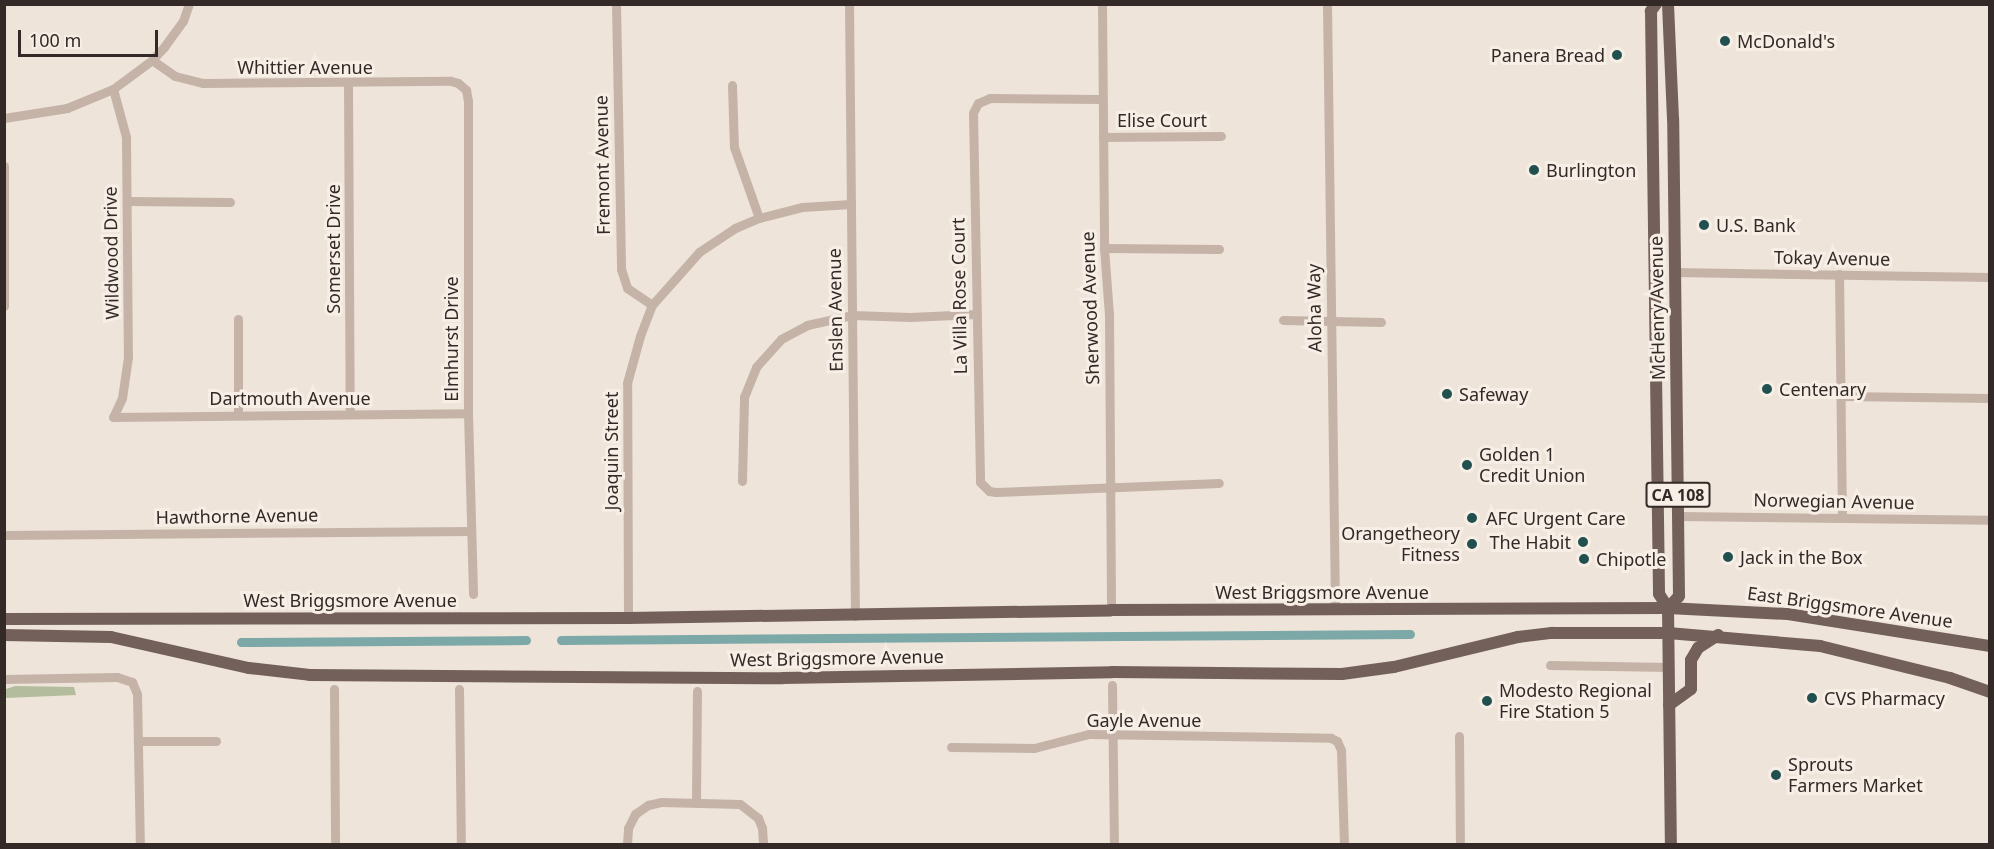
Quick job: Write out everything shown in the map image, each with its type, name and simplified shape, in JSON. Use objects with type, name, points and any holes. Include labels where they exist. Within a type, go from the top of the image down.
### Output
[{"type":"main road","name":"McHenry Avenue","points":[[1656,4],[1651,11],[1659,594],[1668,608],[1671,844]]},
{"type":"main road","name":"McHenry Avenue","points":[[1668,4],[1673,96],[1680,596],[1668,608]]},
{"type":"main road","name":"West Briggsmore Avenue","points":[[4,619],[628,618],[1111,610],[1668,608]]},
{"type":"main road","name":"East Briggsmore Avenue","points":[[1668,608],[1788,614],[1989,646]]},
{"type":"main road","name":"West Briggsmore Avenue","points":[[5,637],[111,637],[241,666],[310,675],[783,678],[1112,672],[1342,674],[1394,667],[1518,637],[1552,633],[1668,633]]},
{"type":"main road","points":[[1668,633],[1718,635],[1820,646],[1950,678],[1989,692]]},
{"type":"main road","points":[[1669,705],[1691,689],[1691,660],[1698,648],[1718,635]]},
{"type":"street","points":[[4,118],[67,108],[113,89],[152,60],[175,34],[189,4]]},
{"type":"street","name":"Enslen Avenue","points":[[849,4],[855,615]]},
{"type":"street","name":"Sherwood Avenue","points":[[1102,4],[1104,248],[1109,315],[1111,610]]},
{"type":"street","name":"Aloha Way","points":[[1328,4],[1335,610]]},
{"type":"street","name":"Fremont Avenue","points":[[617,6],[621,269],[627,288],[652,305]]},
{"type":"street","name":"Whittier Avenue","points":[[152,60],[175,76],[203,83],[348,84],[451,81],[463,86]]},
{"type":"street","name":"Somerset Drive","points":[[348,84],[350,413]]},
{"type":"street","points":[[732,85],[734,147],[759,218]]},
{"type":"street","name":"Elmhurst Drive","points":[[463,86],[468,101],[468,413],[473,594]]},
{"type":"street","name":"Wildwood Drive","points":[[113,89],[126,138],[128,357],[122,398],[113,417]]},
{"type":"street","name":"La Villa Rose Court","points":[[1102,99],[990,98],[983,99],[975,107],[973,113],[979,477],[984,488],[996,492],[1110,487]]},
{"type":"street","name":"Elise Court","points":[[1103,137],[1221,136]]},
{"type":"street","points":[[4,166],[4,306]]},
{"type":"street","points":[[127,201],[230,202]]},
{"type":"street","name":"Joaquin Street","points":[[628,618],[627,383],[640,336],[652,305],[699,252],[735,228],[759,218],[802,207],[851,204]]},
{"type":"street","points":[[1104,248],[1219,249]]},
{"type":"street","name":"Tokay Avenue","points":[[1674,272],[1989,277]]},
{"type":"street","points":[[1839,274],[1842,518]]},
{"type":"street","points":[[742,481],[741,412],[748,382],[756,367],[772,347],[793,332],[807,326],[852,315],[976,315]]},
{"type":"street","points":[[238,319],[238,414]]},
{"type":"street","points":[[1283,320],[1381,322]]},
{"type":"street","points":[[1840,396],[1989,398]]},
{"type":"street","name":"Dartmouth Avenue","points":[[113,417],[468,413]]},
{"type":"street","points":[[1110,487],[1219,483]]},
{"type":"street","name":"Norwegian Avenue","points":[[1678,516],[1989,520]]},
{"type":"street","name":"Hawthorne Avenue","points":[[4,535],[470,531]]},
{"type":"street","points":[[1550,665],[1669,667]]},
{"type":"street","points":[[4,679],[126,679],[135,686],[140,844]]},
{"type":"street","points":[[1112,685],[1114,844]]},
{"type":"street","points":[[459,689],[461,844]]},
{"type":"street","points":[[334,690],[335,844]]},
{"type":"street","points":[[696,802],[697,691]]},
{"type":"street","name":"Gayle Avenue","points":[[951,747],[1028,748],[1089,734],[1327,737],[1337,741],[1341,750],[1344,844]]},
{"type":"street","points":[[1459,736],[1460,844]]},
{"type":"street","points":[[138,741],[216,741]]},
{"type":"street","points":[[627,844],[630,821],[648,805],[661,802],[729,802],[746,807],[758,818],[763,844]]},
{"type":"green space","points":[[15,686],[74,687],[76,695],[6,698],[6,689]]},
{"type":"waterway","points":[[561,640],[1410,634]]},
{"type":"waterway","points":[[241,642],[526,640]]},
{"type":"place","name":"McDonald's","points":[[1725,41]]},
{"type":"place","name":"Panera Bread","points":[[1617,55]]},
{"type":"place","name":"Burlington","points":[[1534,170]]},
{"type":"place","name":"U.S. Bank","points":[[1704,225]]},
{"type":"place","name":"Centenary","points":[[1767,389]]},
{"type":"place","name":"Safeway","points":[[1447,394]]},
{"type":"place","name":"Golden 1 Credit Union","points":[[1467,465]]},
{"type":"place","name":"AFC Urgent Care","points":[[1472,518]]},
{"type":"place","name":"The Habit","points":[[1583,542]]},
{"type":"place","name":"Orangetheory Fitness","points":[[1472,544]]},
{"type":"place","name":"Jack in the Box","points":[[1728,557]]},
{"type":"place","name":"Chipotle","points":[[1584,559]]},
{"type":"place","name":"CVS Pharmacy","points":[[1812,698]]},
{"type":"place","name":"Modesto Regional Fire Station 5","points":[[1487,701]]},
{"type":"place","name":"Sprouts Farmers Market","points":[[1776,775]]}]
